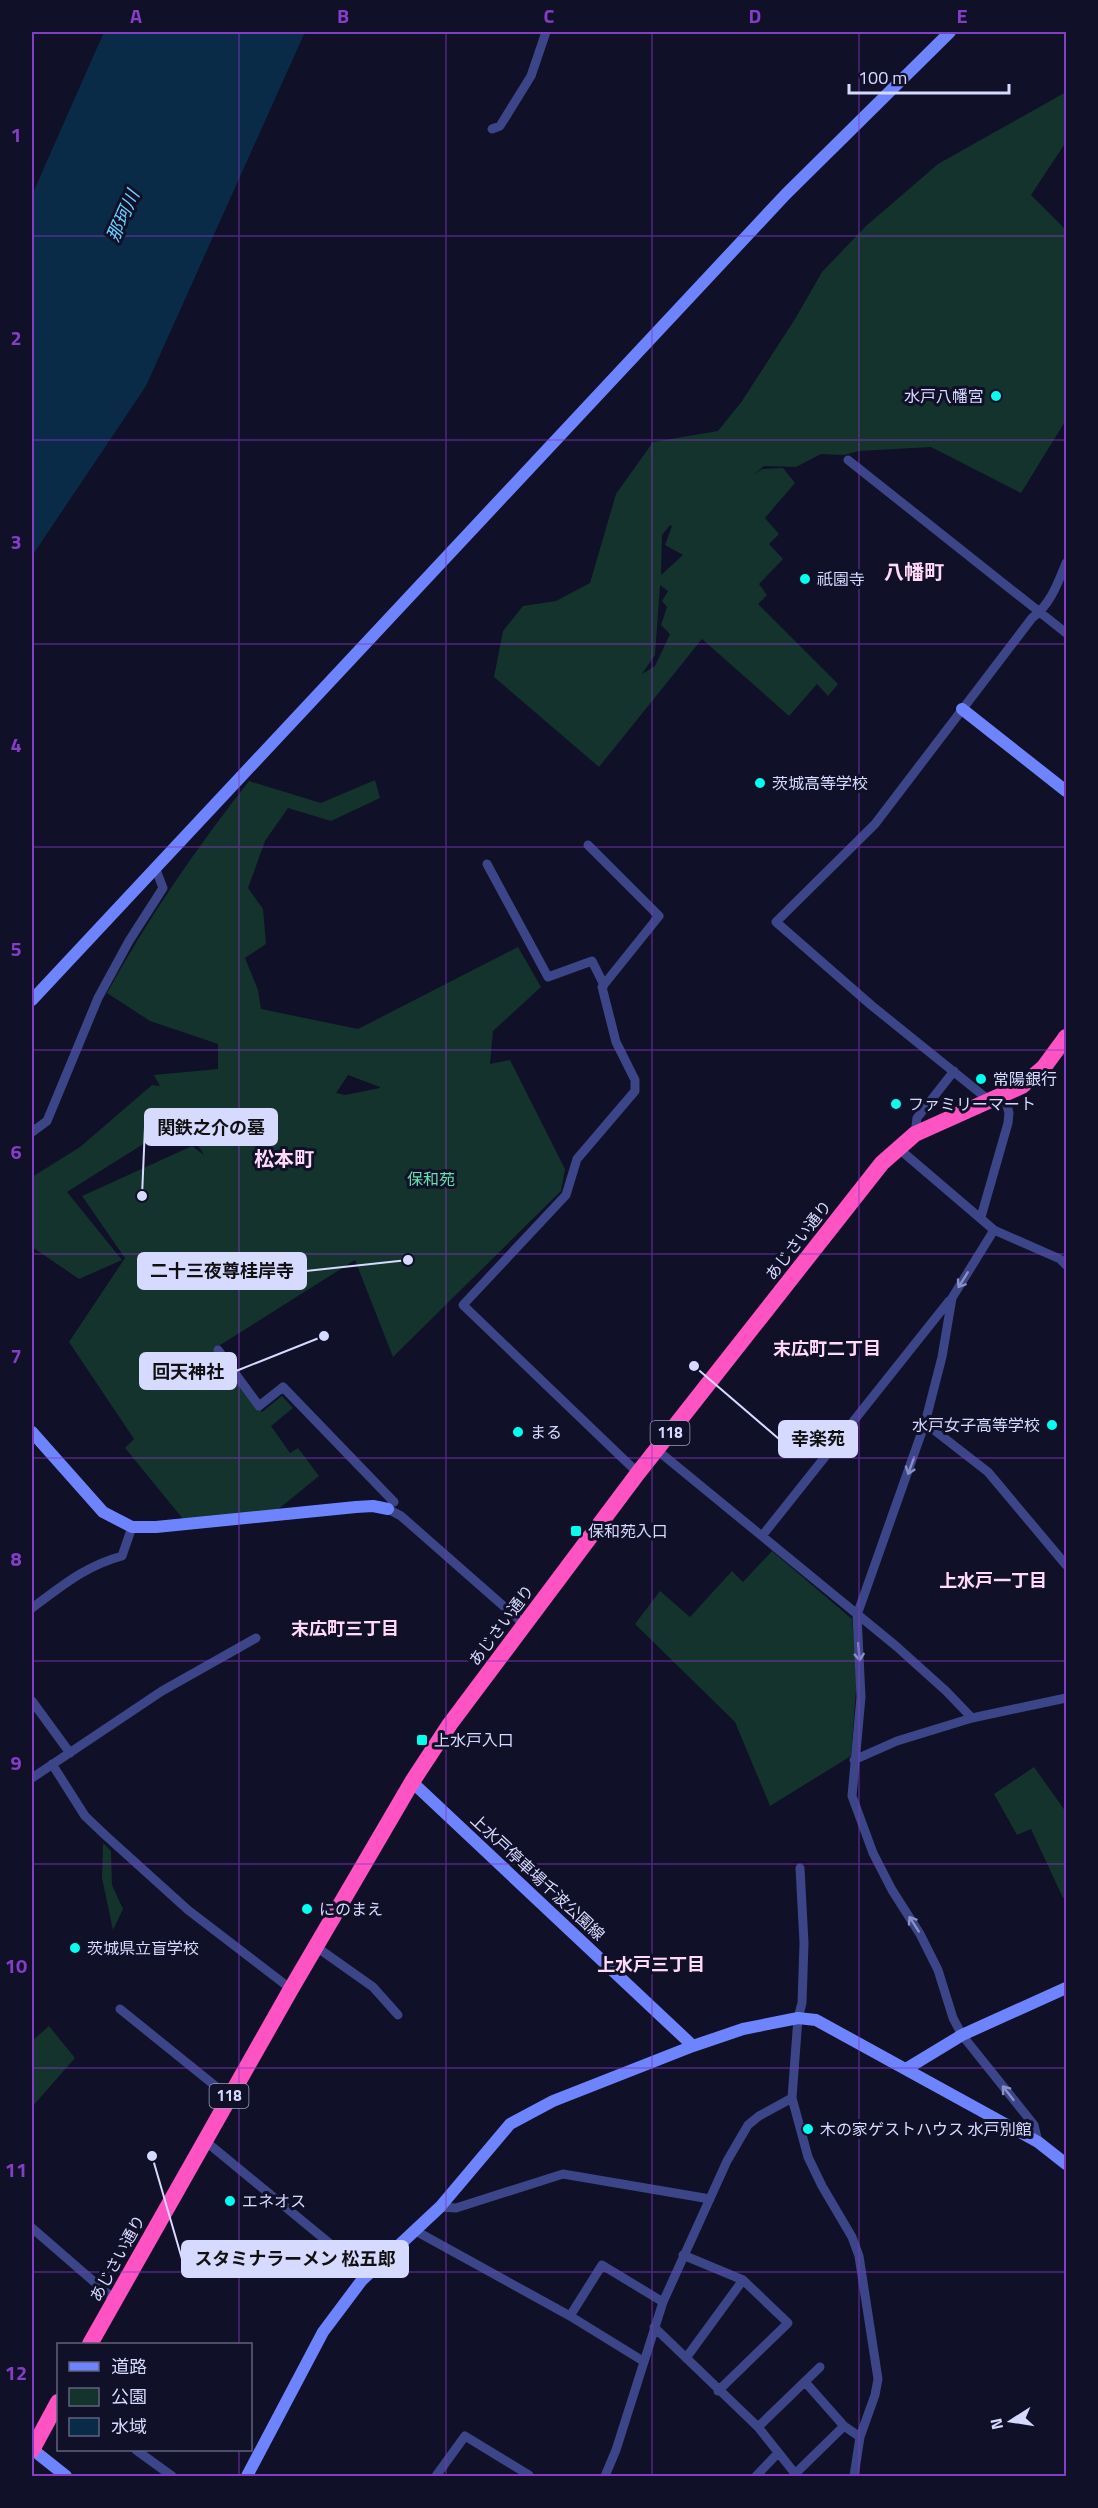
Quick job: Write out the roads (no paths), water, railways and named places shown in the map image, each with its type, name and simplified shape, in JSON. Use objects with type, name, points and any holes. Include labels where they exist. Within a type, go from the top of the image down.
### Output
[{"type":"highway","name":"あじさい通り","points":[[91,2343],[315,1946],[412,1782],[463,1705],[638,1473],[882,1162],[915,1134],[1022,1086],[1038,1072],[1066,1037]]},
{"type":"highway","points":[[32,2449],[57,2404]]},
{"type":"street","points":[[492,129],[501,126],[531,76],[546,32]]},
{"type":"street","points":[[32,1000],[786,194],[950,32]]},
{"type":"street","points":[[848,460],[1066,633]]},
{"type":"street","points":[[981,1217],[1009,1113],[997,1098],[954,1071],[871,1005],[776,922],[875,824],[1032,618],[1041,612],[1066,563]]},
{"type":"street","points":[[962,710],[1066,790]]},
{"type":"street","points":[[588,845],[659,916],[602,987],[615,1042],[635,1080],[634,1091],[577,1159],[566,1195],[463,1305],[638,1473]]},
{"type":"street","points":[[487,864],[548,977],[592,961],[604,985]]},
{"type":"street","points":[[32,1132],[47,1121],[98,998],[129,941],[163,888],[155,867]]},
{"type":"street","points":[[915,1134],[917,1118],[954,1071]]},
{"type":"street","points":[[898,1148],[994,1230],[1060,1259],[1066,1265]]},
{"type":"street","points":[[762,1536],[952,1298],[994,1230]]},
{"type":"street","points":[[952,1298],[942,1357],[925,1423],[857,1615],[861,1697],[852,1796],[873,1853],[892,1890],[920,1934],[943,1983],[953,2018],[963,2035],[1034,2125],[1038,2142]]},
{"type":"street","points":[[218,1350],[260,1406],[283,1387],[401,1516],[524,1624]]},
{"type":"street","points":[[925,1423],[988,1472],[1066,1564]]},
{"type":"street","points":[[32,1432],[103,1512],[132,1527],[156,1527],[356,1507],[391,1506]]},
{"type":"street","points":[[657,1450],[857,1615],[946,1691],[972,1718]]},
{"type":"street","points":[[32,1608],[93,1566],[122,1556],[132,1527]]},
{"type":"street","points":[[32,1778],[162,1691],[256,1638]]},
{"type":"street","points":[[854,1760],[897,1741],[972,1718],[1066,1698]]},
{"type":"street","points":[[32,1701],[70,1753]]},
{"type":"street","points":[[52,1764],[85,1816],[188,1910],[291,1989]]},
{"type":"street","name":"上水戸停車場千波公園線","points":[[412,1782],[693,2046]]},
{"type":"street","points":[[800,1868],[804,1943],[802,2003],[798,2018],[792,2098],[808,2157],[852,2237],[859,2256],[878,2379],[876,2395],[860,2437],[854,2476]]},
{"type":"street","points":[[315,1946],[373,1987],[398,2015]]},
{"type":"street","points":[[906,2069],[963,2035],[1066,1988]]},
{"type":"street","points":[[120,2009],[229,2097]]},
{"type":"street","points":[[247,2476],[323,2332],[368,2275],[440,2207],[510,2124],[553,2101],[693,2046],[743,2029],[798,2018],[816,2020],[1038,2142],[1066,2164]]},
{"type":"street","points":[[605,2476],[616,2450],[663,2302],[727,2161],[748,2126],[759,2116],[792,2098]]},
{"type":"street","points":[[204,2140],[368,2275]]},
{"type":"street","points":[[440,2207],[456,2208],[563,2174],[710,2199]]},
{"type":"street","points":[[32,2228],[115,2300]]},
{"type":"street","points":[[414,2230],[570,2316],[643,2361]]},
{"type":"street","points":[[683,2255],[743,2280],[788,2323],[718,2391]]},
{"type":"street","points":[[570,2316],[603,2265],[663,2302]]},
{"type":"street","points":[[686,2358],[743,2280]]},
{"type":"street","points":[[654,2327],[758,2427],[796,2475],[844,2426]]},
{"type":"street","points":[[758,2427],[820,2367]]},
{"type":"street","points":[[806,2383],[844,2426],[860,2437]]},
{"type":"street","points":[[436,2476],[465,2436],[528,2476]]},
{"type":"street","points":[[32,2449],[66,2476]]},
{"type":"street","points":[[137,2451],[172,2476]]},
{"type":"street","points":[[756,2476],[778,2453]]},
{"type":"water","name":"那珂川","points":[[104,32],[305,32],[146,386],[32,556],[32,195]]},
{"type":"place","name":"水戸八幡宮","points":[[996,396]]},
{"type":"place","name":"祇園寺","points":[[805,579]]},
{"type":"place","name":"茨城高等学校","points":[[760,783]]},
{"type":"place","name":"常陽銀行","points":[[981,1079]]},
{"type":"place","name":"ファミリーマート","points":[[896,1104]]},
{"type":"place","name":"関鉄之介の墓","points":[[142,1196]]},
{"type":"place","name":"二十三夜尊桂岸寺","points":[[408,1260]]},
{"type":"place","name":"回天神社","points":[[324,1336]]},
{"type":"place","name":"幸楽苑","points":[[694,1366]]},
{"type":"place","name":"水戸女子高等学校","points":[[1052,1425]]},
{"type":"place","name":"まる","points":[[518,1432]]},
{"type":"place","name":"保和苑入口","points":[[576,1531]]},
{"type":"place","name":"上水戸入口","points":[[422,1740]]},
{"type":"place","name":"にのまえ","points":[[307,1909]]},
{"type":"place","name":"茨城県立盲学校","points":[[75,1948]]},
{"type":"place","name":"木の家ゲストハウス 水戸別館","points":[[808,2129]]},
{"type":"place","name":"スタミナラーメン 松五郎","points":[[152,2156]]},
{"type":"place","name":"エネオス","points":[[230,2201]]},
{"type":"district","name":"八幡町","points":[[914,572]]},
{"type":"district","name":"松本町","points":[[284,1159]]},
{"type":"district","name":"末広町二丁目","points":[[827,1349]]},
{"type":"district","name":"上水戸一丁目","points":[[993,1581]]},
{"type":"district","name":"末広町三丁目","points":[[345,1629]]},
{"type":"district","name":"上水戸三丁目","points":[[651,1965]]},
{"type":"park label","name":"保和苑","points":[[431,1179]]}]
